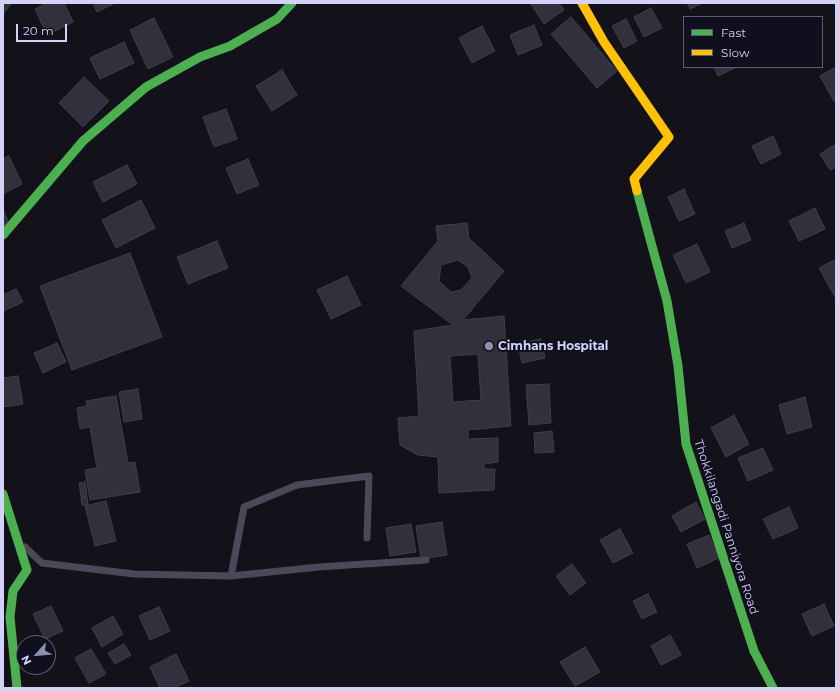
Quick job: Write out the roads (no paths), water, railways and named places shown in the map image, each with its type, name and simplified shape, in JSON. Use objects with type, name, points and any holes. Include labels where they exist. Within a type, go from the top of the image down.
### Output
[{"type":"street","points":[[3,235],[83,141],[146,87],[200,57],[230,46],[277,19],[292,3]]},
{"type":"street","name":"Thokkilangadi Panniyora Road","points":[[582,3],[604,42],[669,137],[634,179],[667,301],[678,366],[686,444],[754,651],[773,688]]},
{"type":"street","points":[[3,494],[28,570],[13,591],[10,617],[17,688]]},
{"type":"lane","points":[[231,576],[244,507],[297,484],[369,476],[367,538]]},
{"type":"lane","points":[[18,540],[42,563],[134,574],[231,576],[319,567],[426,560]]},
{"type":"place","name":"Cimhans Hospital","points":[[489,346]]}]
